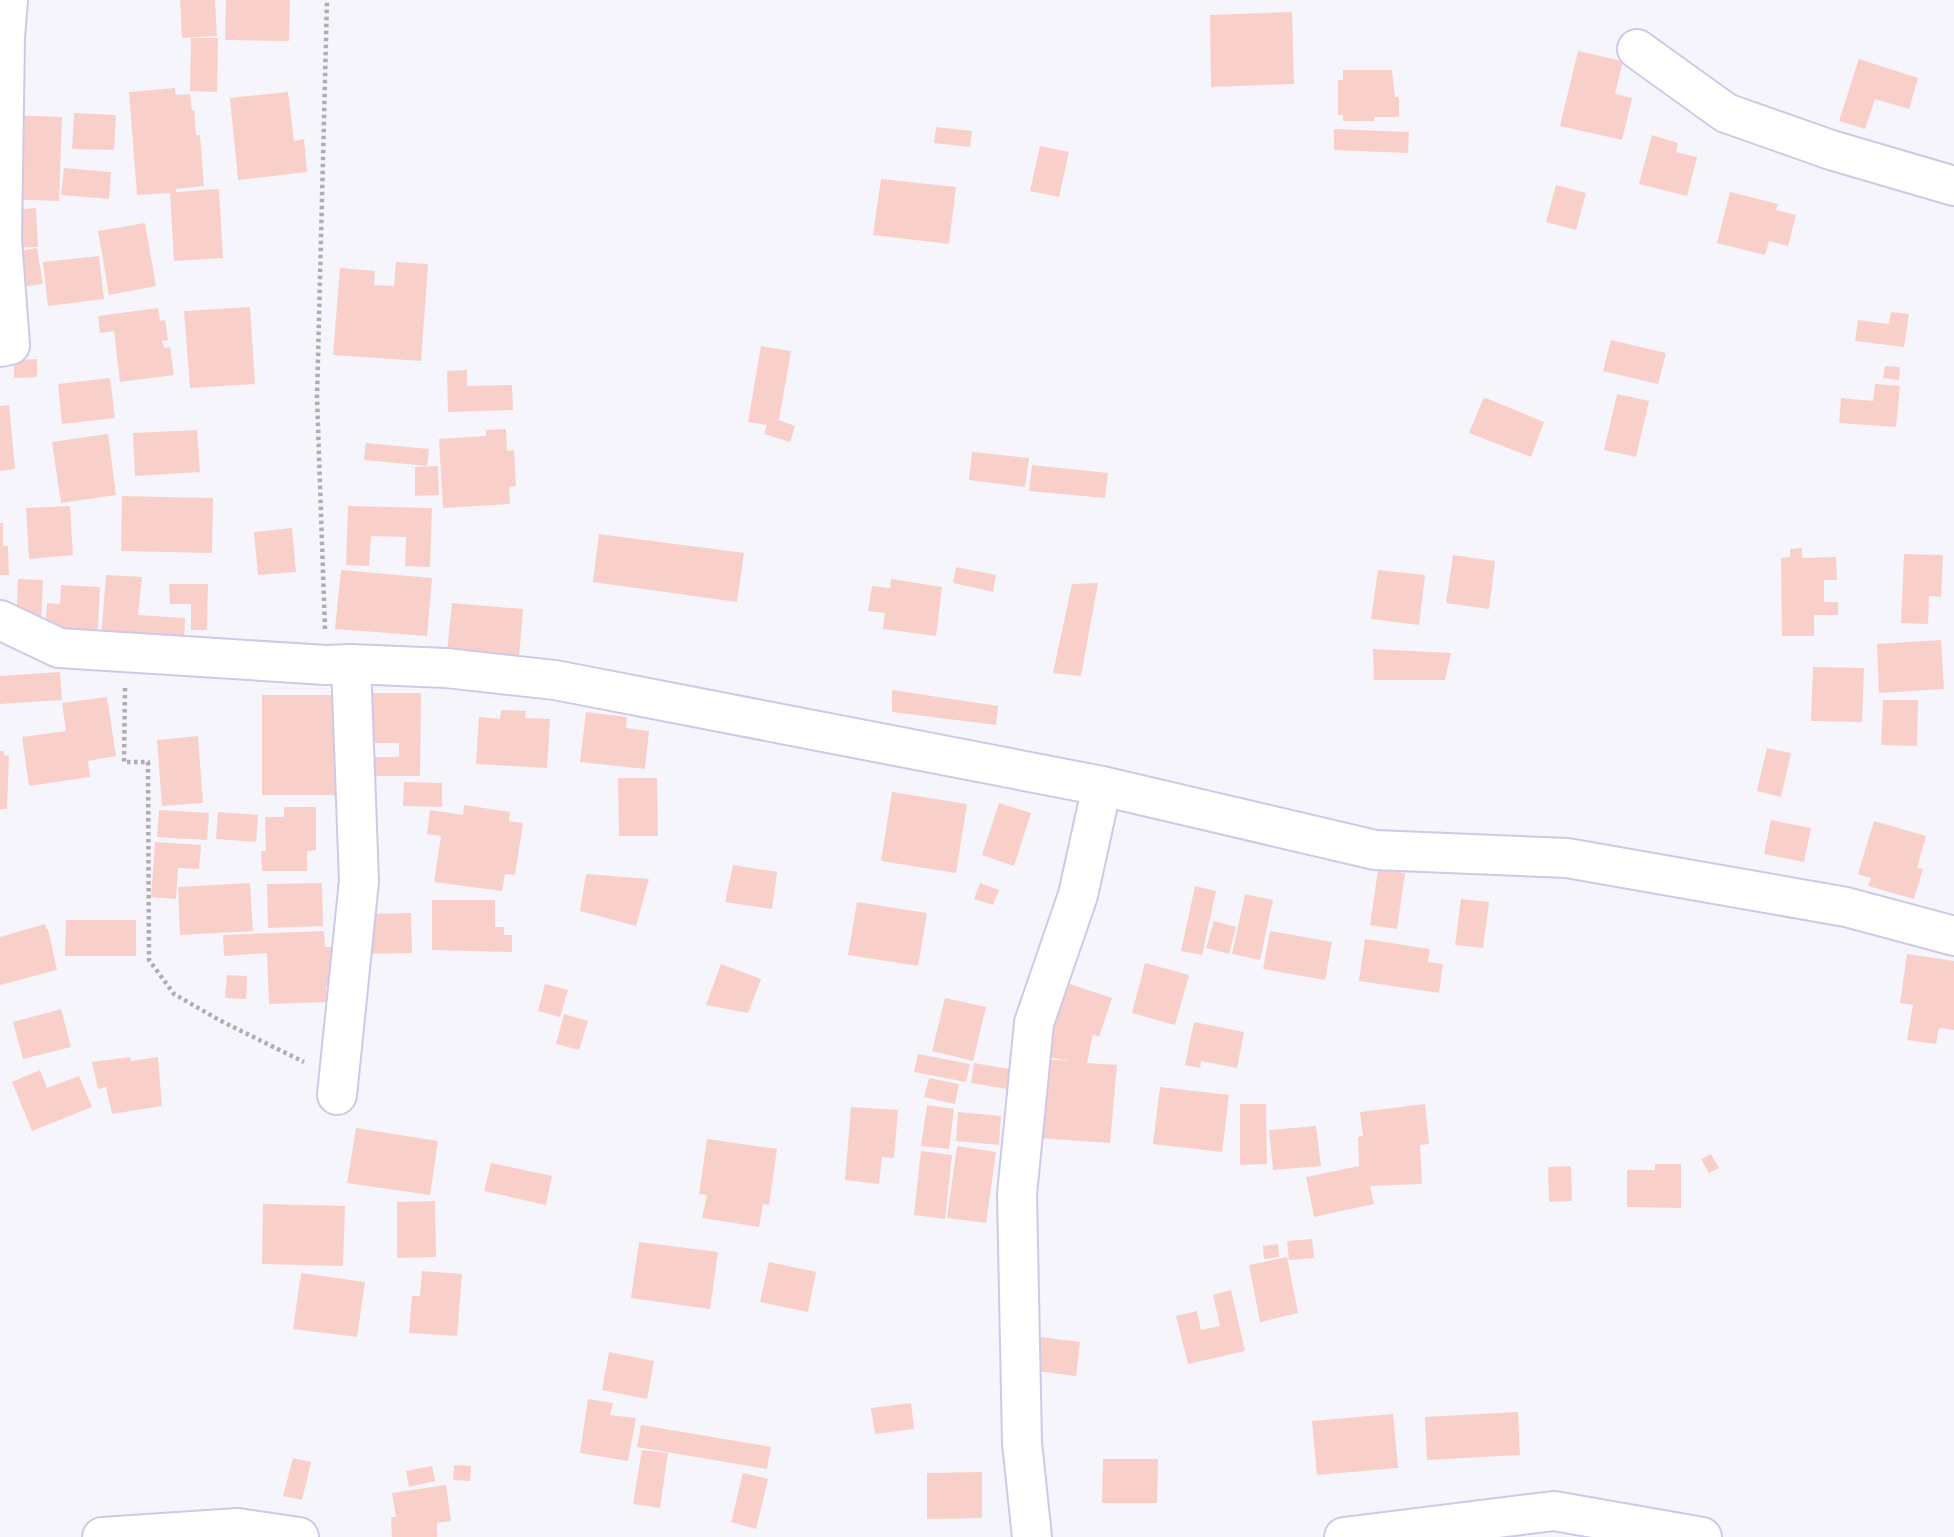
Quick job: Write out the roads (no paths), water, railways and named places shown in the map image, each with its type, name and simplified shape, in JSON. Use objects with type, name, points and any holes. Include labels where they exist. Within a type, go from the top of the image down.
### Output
[{"type":"street","points":[[0,347],[10,345],[2,240],[8,0]]},
{"type":"street","points":[[1637,49],[1726,113],[1831,150],[1954,186]]},
{"type":"street","points":[[0,620],[59,648],[446,668],[555,680],[1102,786],[1375,850],[1567,858],[1846,906],[1954,936]]},
{"type":"street","points":[[338,1087],[359,881],[339,664]]},
{"type":"street","points":[[1032,1537],[1022,1443],[1017,1194],[1034,1023],[1078,895],[1102,786]]},
{"type":"street","points":[[1344,1537],[1554,1510],[1702,1537]]},
{"type":"street","points":[[102,1537],[238,1528],[299,1537]]}]
